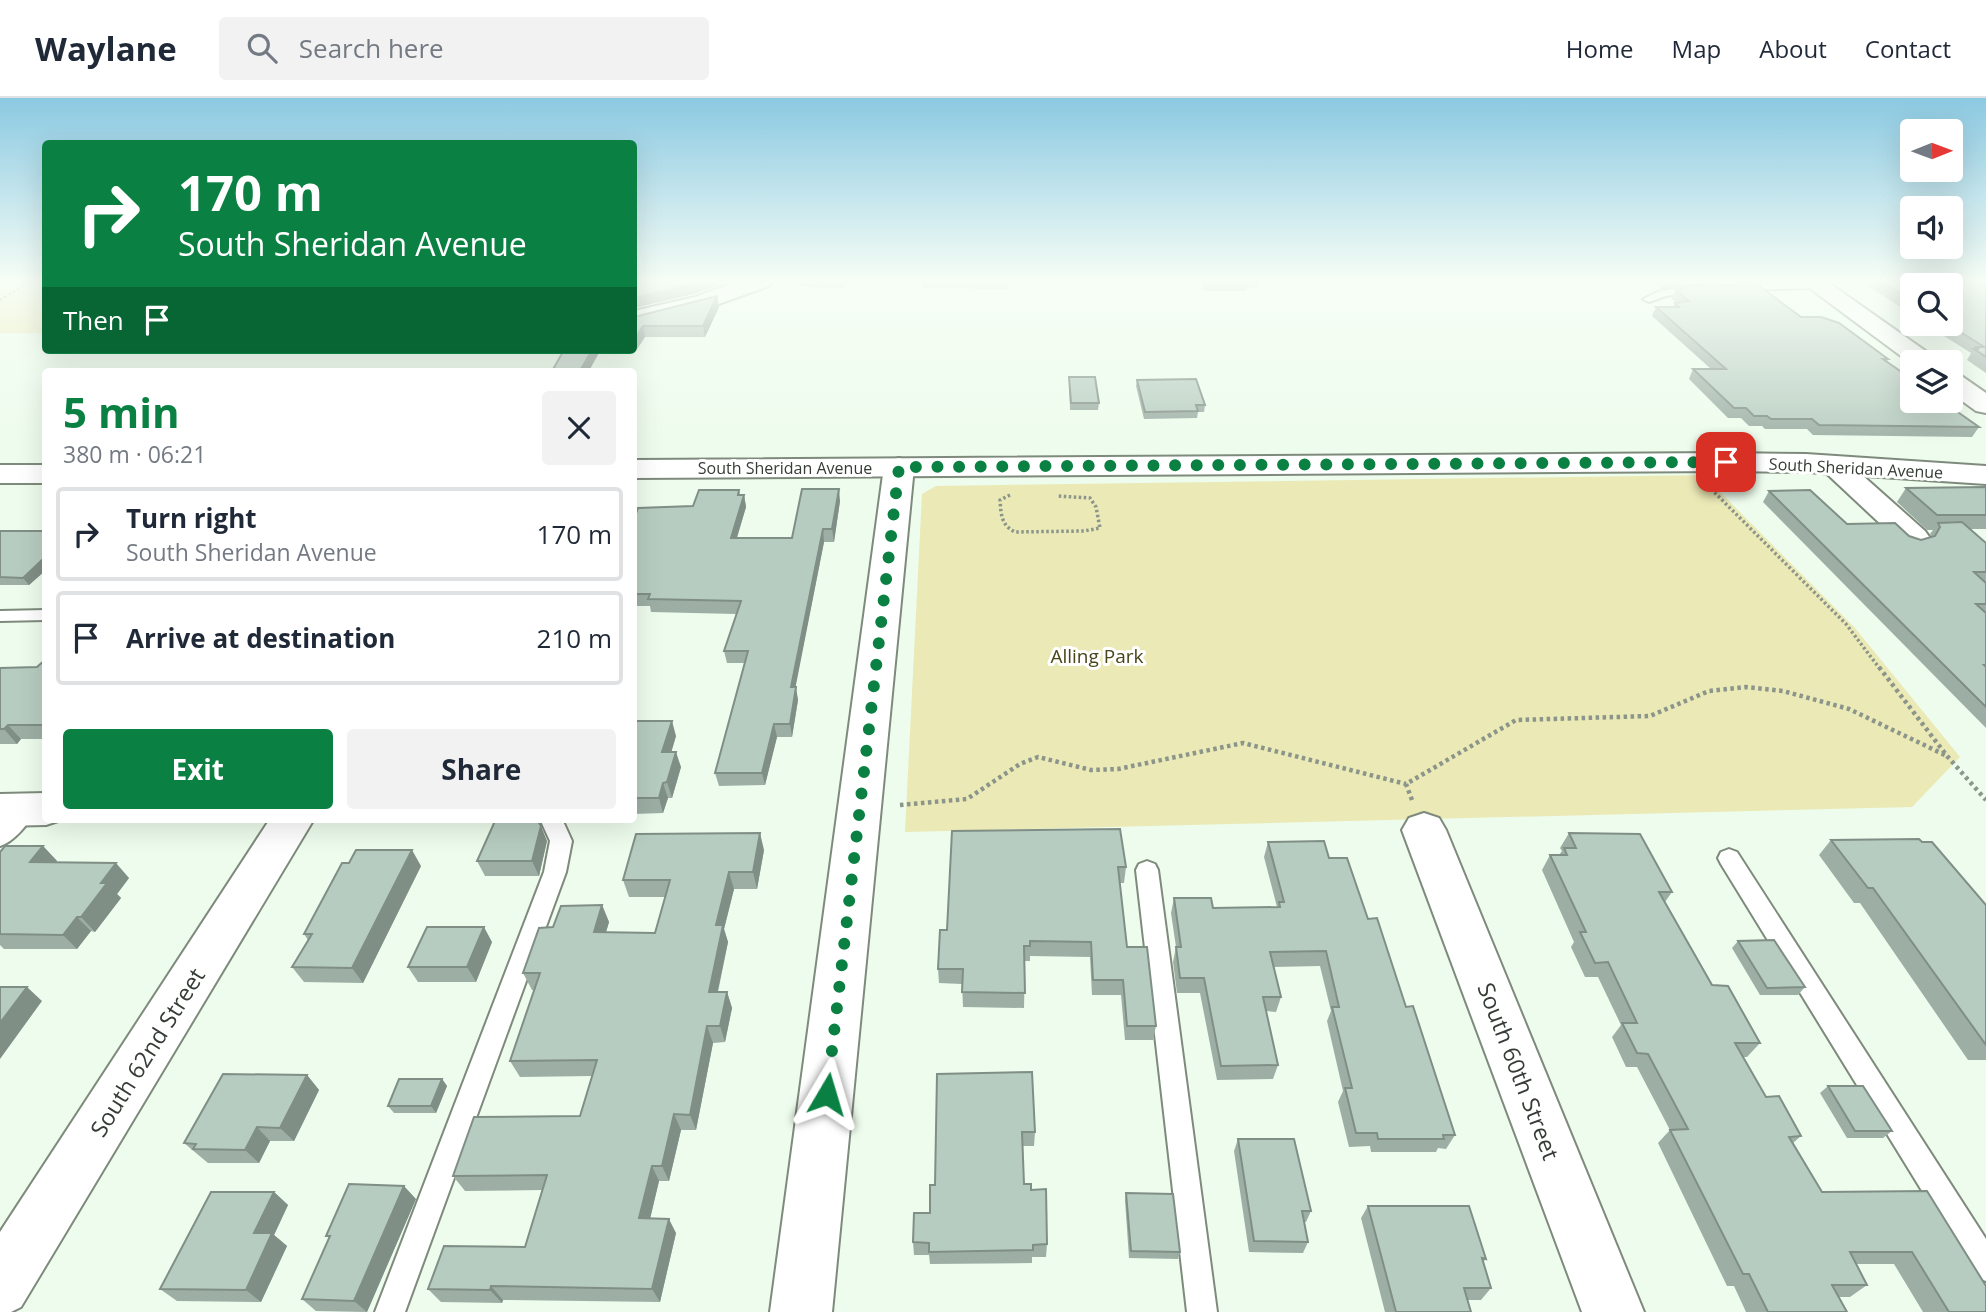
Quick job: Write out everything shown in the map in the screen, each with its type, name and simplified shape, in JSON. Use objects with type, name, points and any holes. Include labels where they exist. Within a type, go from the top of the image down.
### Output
[{"type":"street","points":[[1890,338],[1908,350]]},
{"type":"street","points":[[1963,389],[1986,405]]},
{"type":"street","name":"South Sheridan Avenue","points":[[637,469],[1726,462],[1834,465],[1986,475]]},
{"type":"street","points":[[1834,465],[1914,538]]},
{"type":"street","points":[[801,1312],[899,467]]},
{"type":"street","points":[[0,474],[42,474]]},
{"type":"street","name":"South 60th Street","points":[[1415,807],[1613,1312]]},
{"type":"street","name":"South 62nd Street","points":[[0,1286],[290,823]]},
{"type":"lane","points":[[0,616],[42,615]]},
{"type":"lane","points":[[390,1312],[555,873],[561,841],[553,823]]},
{"type":"lane","points":[[1729,858],[1986,1266]]},
{"type":"lane","points":[[1147,870],[1202,1312]]},
{"type":"path","points":[[1706,484],[1846,624],[1947,756],[1986,800]]},
{"type":"path","points":[[1001,495],[1023,495]]},
{"type":"path","points":[[1010,495],[1000,500],[1002,523],[1015,532],[1084,531],[1100,528],[1097,503],[1093,499],[1086,496],[1048,496]]},
{"type":"path","points":[[901,805],[967,799],[1020,765],[1038,757],[1091,769],[1118,769],[1243,743],[1415,807],[1516,720],[1650,716],[1709,691],[1746,687],[1783,691],[1849,709],[1947,756]]},
{"type":"green space","name":"Alling Park","points":[[1709,475],[1720,492],[1855,628],[1960,757],[1912,807],[905,832],[922,494],[936,486]]},
{"type":"building","points":[[1691,338],[1859,338],[1900,371],[1900,413],[1959,413],[1979,427],[1819,425],[1812,419],[1771,419],[1767,416],[1754,416],[1746,408],[1734,408],[1693,369],[1726,369]]},
{"type":"building","points":[[1969,338],[1986,338],[1986,357],[1974,349],[1979,349],[1975,347],[1984,347]]},
{"type":"building","points":[[562,354],[590,354],[582,368],[554,368]]},
{"type":"building","points":[[1069,377],[1095,377],[1099,403],[1071,403]]},
{"type":"building","points":[[1196,379],[1205,405],[1196,405],[1198,411],[1145,412],[1137,380]]},
{"type":"building","points":[[1986,487],[1986,515],[1937,515],[1906,488]]},
{"type":"building","points":[[802,489],[839,489],[832,529],[823,529],[791,687],[796,687],[790,724],[774,724],[762,773],[715,773],[748,651],[724,651],[741,601],[648,599],[650,594],[637,594],[637,511],[638,508],[693,506],[699,490],[739,490],[738,495],[744,495],[731,538],[792,538]]},
{"type":"building","points":[[1810,490],[1847,524],[1895,523],[1909,536],[1921,540],[1935,536],[1940,527],[1938,523],[1962,522],[1986,543],[1986,572],[1974,572],[1986,583],[1986,604],[1976,604],[1986,613],[1986,707],[1769,491]]},
{"type":"building","points":[[0,531],[42,531],[42,560],[23,578],[0,577]]},
{"type":"building","points":[[42,663],[42,725],[8,725],[0,729],[0,668],[37,667]]},
{"type":"building","points":[[637,721],[672,721],[662,752],[676,752],[659,798],[637,798]]},
{"type":"building","points":[[494,823],[539,823],[541,826],[532,861],[477,861]]},
{"type":"building","points":[[1120,829],[1126,867],[1118,867],[1127,947],[1147,947],[1156,1026],[1127,1026],[1123,980],[1093,980],[1091,942],[1030,941],[1030,946],[1024,946],[1025,993],[962,992],[963,969],[938,969],[940,930],[947,930],[952,831]]},
{"type":"building","points":[[760,833],[753,872],[729,872],[716,925],[723,925],[709,992],[727,992],[720,1026],[707,1026],[690,1115],[674,1114],[662,1166],[652,1166],[639,1218],[669,1219],[652,1289],[491,1286],[490,1290],[428,1289],[444,1246],[525,1247],[547,1175],[453,1176],[474,1117],[580,1116],[597,1060],[510,1061],[540,973],[523,973],[539,928],[553,927],[561,906],[602,905],[594,932],[655,933],[670,880],[623,880],[636,834]]},
{"type":"building","points":[[1569,833],[1640,834],[1672,892],[1659,892],[1712,985],[1728,986],[1760,1043],[1735,1043],[1766,1097],[1779,1096],[1801,1136],[1789,1137],[1822,1192],[1927,1191],[1986,1286],[1986,1312],[1949,1312],[1912,1252],[1850,1252],[1867,1285],[1832,1285],[1847,1312],[1768,1312],[1749,1274],[1743,1274],[1670,1130],[1688,1129],[1648,1054],[1637,1053],[1622,1023],[1637,1023],[1608,962],[1595,963],[1580,932],[1586,932],[1550,855],[1567,855],[1564,848],[1576,848]]},
{"type":"building","points":[[1919,839],[1922,842],[1932,842],[1986,905],[1986,1045],[1873,888],[1868,888],[1831,840]]},
{"type":"building","points":[[1324,841],[1329,858],[1347,858],[1368,919],[1377,918],[1406,1007],[1413,1006],[1455,1135],[1443,1135],[1444,1139],[1378,1139],[1377,1133],[1356,1133],[1345,1088],[1352,1088],[1332,1007],[1339,1007],[1326,951],[1270,952],[1281,997],[1263,997],[1278,1065],[1221,1066],[1204,978],[1180,978],[1176,947],[1181,947],[1174,898],[1211,898],[1213,908],[1280,907],[1279,902],[1284,902],[1268,842]]},
{"type":"building","points":[[5,846],[43,846],[30,862],[116,863],[101,883],[107,883],[81,917],[77,917],[63,935],[0,934],[0,852]]},
{"type":"building","points":[[356,850],[412,850],[352,968],[292,967],[312,934],[304,934],[342,863],[349,863]]},
{"type":"building","points":[[427,927],[484,927],[467,967],[408,967]]},
{"type":"building","points":[[1774,940],[1805,987],[1767,988],[1738,941]]},
{"type":"building","points":[[0,987],[27,987],[0,1023]]},
{"type":"building","points":[[1032,1072],[1035,1132],[1022,1132],[1024,1184],[1031,1184],[1031,1190],[1046,1189],[1047,1244],[1033,1245],[1033,1250],[929,1252],[929,1243],[913,1242],[914,1213],[930,1213],[930,1185],[935,1185],[937,1074]]},
{"type":"building","points":[[223,1074],[307,1075],[280,1128],[257,1127],[245,1150],[193,1149],[196,1144],[184,1143]]},
{"type":"building","points":[[399,1079],[442,1079],[431,1106],[388,1106]]},
{"type":"building","points":[[1828,1086],[1863,1086],[1892,1131],[1855,1131]]},
{"type":"building","points":[[1238,1139],[1294,1139],[1311,1211],[1302,1211],[1308,1242],[1254,1241]]},
{"type":"building","points":[[349,1184],[404,1186],[354,1301],[302,1299],[330,1236],[326,1236]]},
{"type":"building","points":[[211,1192],[274,1192],[254,1233],[272,1233],[246,1290],[160,1289]]},
{"type":"building","points":[[1126,1193],[1173,1194],[1180,1252],[1131,1251]]},
{"type":"building","points":[[1368,1206],[1469,1206],[1486,1259],[1482,1258],[1491,1288],[1464,1288],[1471,1312],[1396,1312]]},
{"type":"route","points":[[827,1094],[899,467],[1726,462]]}]
